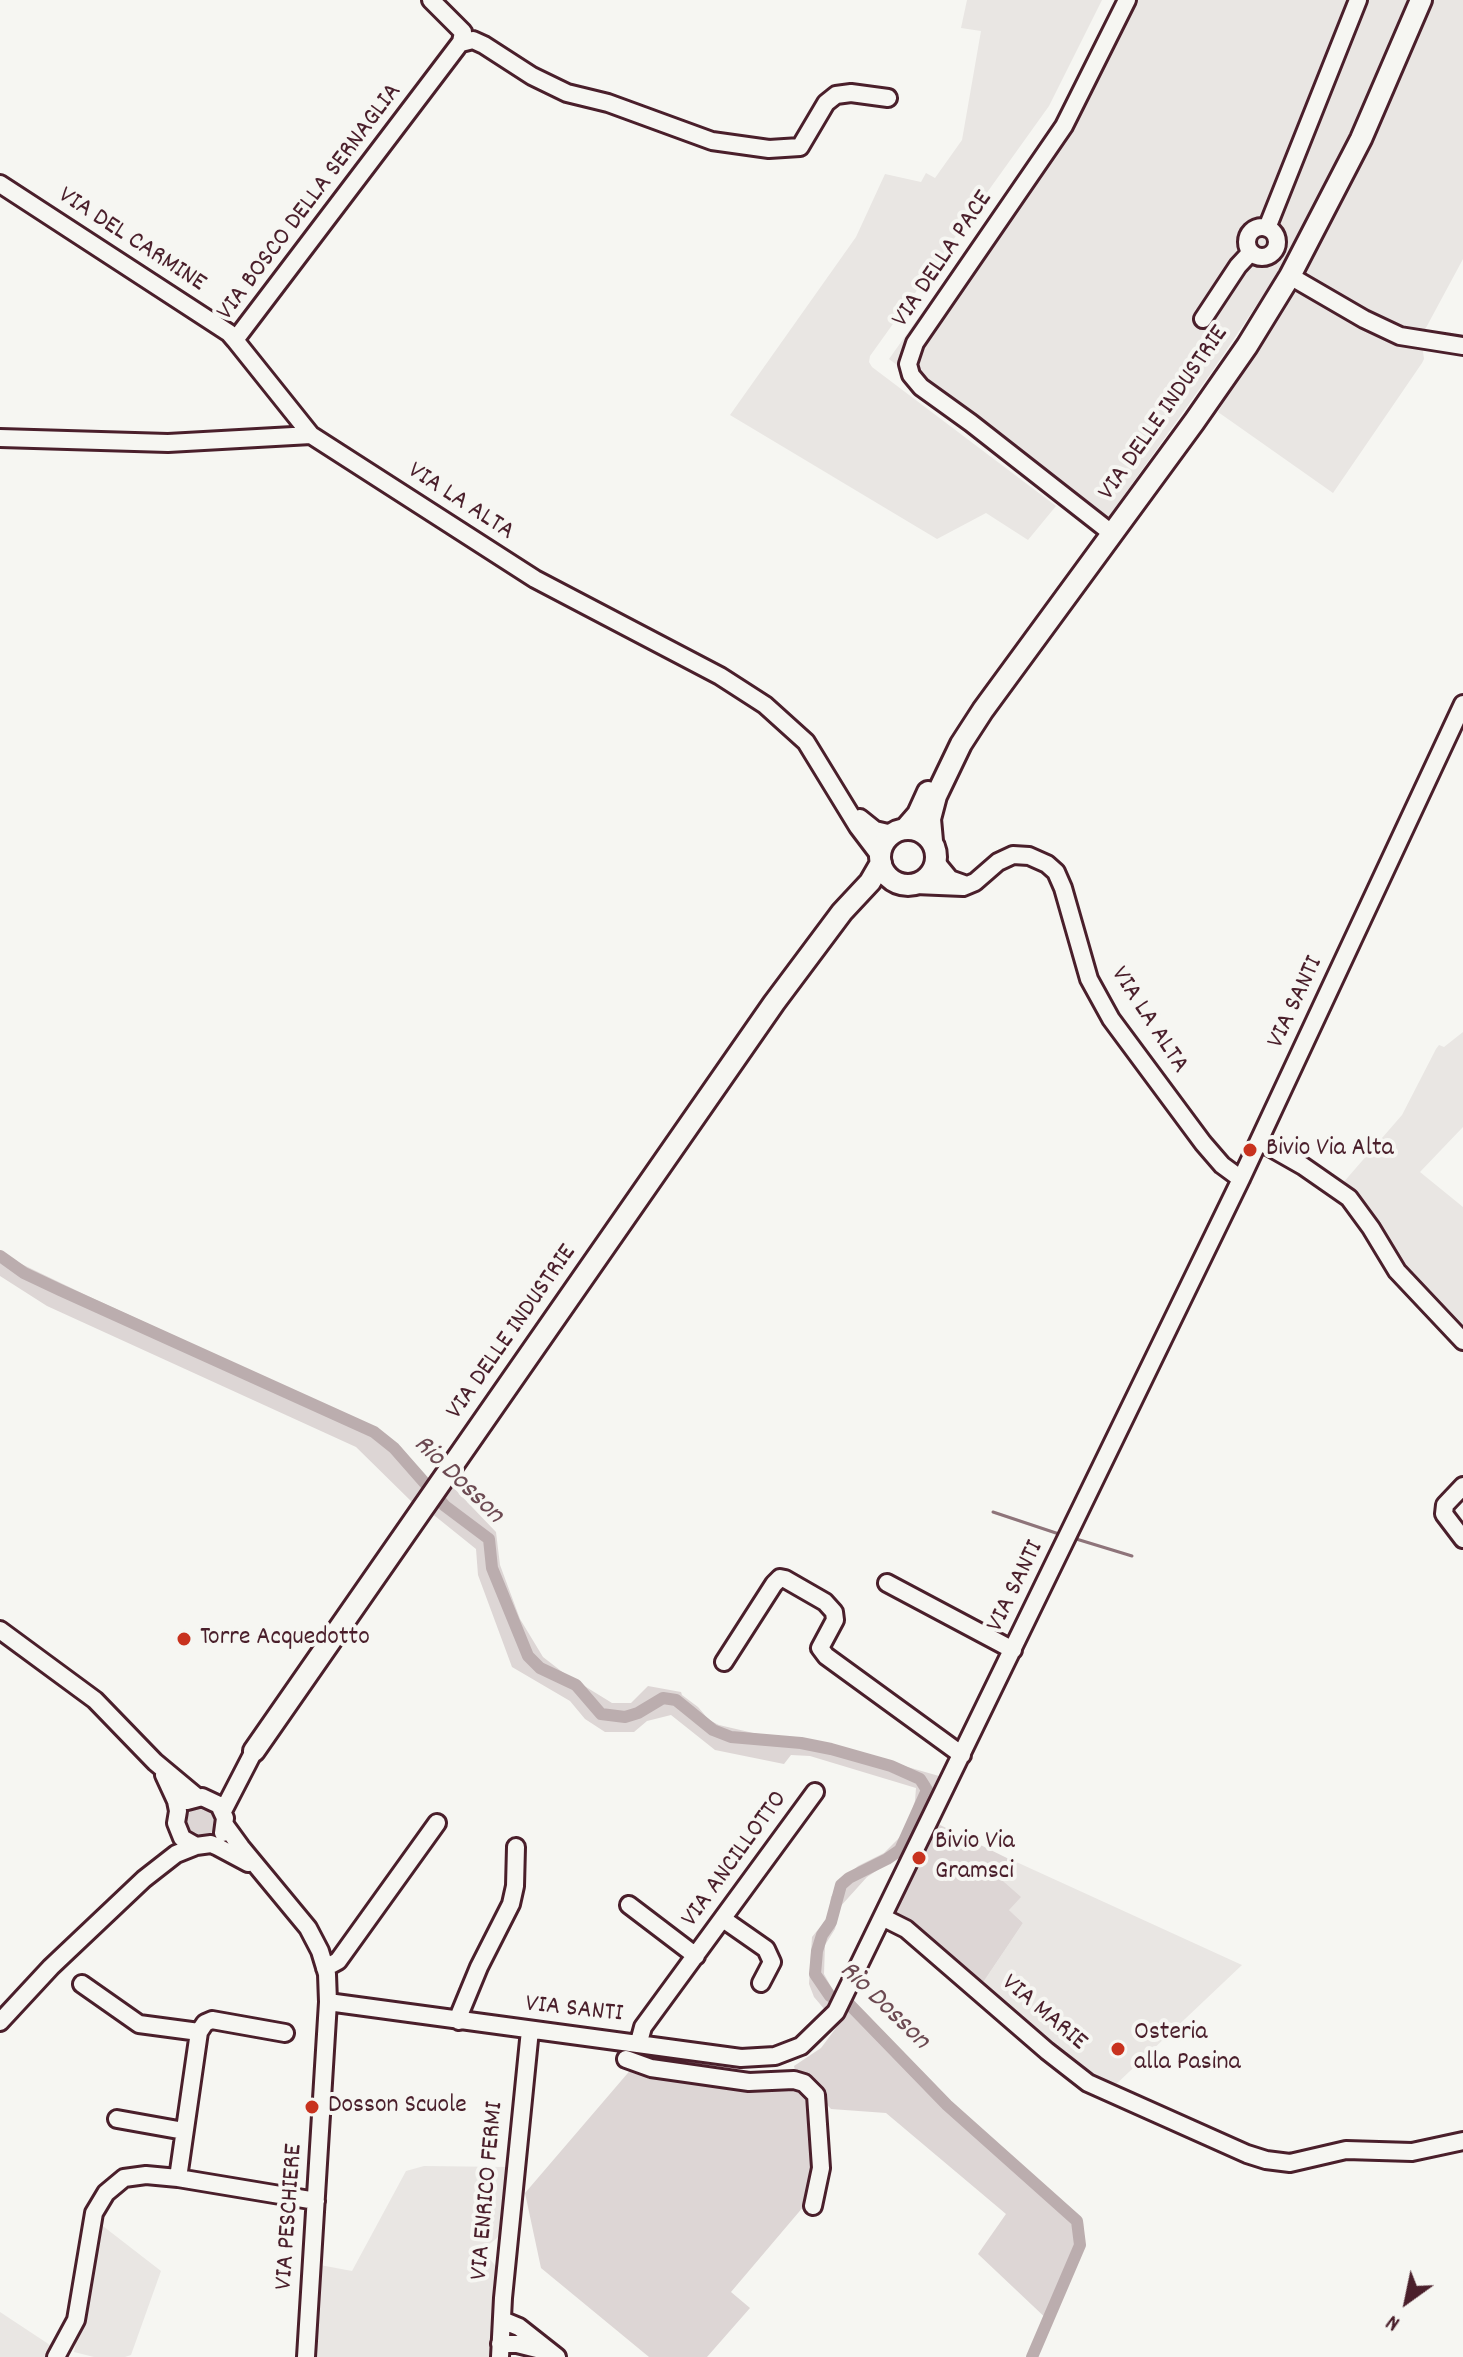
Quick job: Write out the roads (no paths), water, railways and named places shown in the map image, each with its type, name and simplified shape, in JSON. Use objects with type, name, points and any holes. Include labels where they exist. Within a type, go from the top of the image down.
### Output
[{"type":"main road","name":"VIA DELLE INDUSTRIE","points":[[898,832],[918,814],[943,758],[965,722],[1229,356],[1277,280],[1345,154],[1411,0]]},
{"type":"main road","name":"VIA DELLE INDUSTRIE","points":[[932,841],[930,819],[936,796],[961,744],[1194,422],[1290,276],[1361,139],[1421,0]]},
{"type":"main road","points":[[920,831],[932,841],[936,862],[929,877],[907,885],[884,872],[880,859],[886,840],[898,832],[920,831]]},
{"type":"main road","name":"VIA DELLE INDUSTRIE","points":[[254,1751],[816,945],[870,882],[880,859]]},
{"type":"main road","name":"VIA DELLE INDUSTRIE","points":[[816,945],[854,909],[879,893],[907,885]]},
{"type":"street","points":[[431,0],[463,32],[461,43],[473,40],[484,45],[532,76],[567,93],[608,103],[712,141],[769,149],[800,147],[826,103],[836,95],[851,93],[888,98]]},
{"type":"street","name":"VIA DELLA PACE","points":[[1105,528],[921,387],[911,375],[908,358],[915,343],[1064,126],[1127,0]]},
{"type":"street","points":[[1267,228],[1358,0]]},
{"type":"street","name":"VIA BOSCO DELLA SERNAGLIA","points":[[311,435],[235,340],[461,43]]},
{"type":"street","name":"VIA DEL CARMINE","points":[[0,184],[229,333],[235,340]]},
{"type":"street","points":[[1267,228],[1276,237],[1275,250],[1264,257],[1251,252],[1247,245],[1248,236],[1254,229],[1267,228]]},
{"type":"street","points":[[1203,319],[1238,266],[1251,252]]},
{"type":"street","points":[[1290,276],[1400,336],[1463,346]]},
{"type":"street","points":[[0,438],[168,443],[311,435]]},
{"type":"street","name":"VIA LA ALTA","points":[[311,435],[535,579],[720,676],[765,705],[806,742],[834,785]]},
{"type":"street","name":"VIA SANTI","points":[[328,2002],[741,2058],[775,2056],[801,2046],[836,2012],[1241,1179],[1463,704]]},
{"type":"street","points":[[834,785],[865,823],[879,832],[898,832]]},
{"type":"street","points":[[834,785],[880,859]]},
{"type":"street","name":"VIA LA ALTA","points":[[970,885],[998,862],[1013,855],[1029,856],[1056,872],[1089,979],[1111,1019],[1203,1143],[1222,1165],[1241,1179]]},
{"type":"street","points":[[936,862],[950,879],[970,885]]},
{"type":"street","points":[[907,885],[957,888],[970,885]]},
{"type":"street","points":[[1259,1141],[1303,1166],[1349,1198],[1397,1271],[1463,1341]]},
{"type":"street","points":[[1463,1486],[1445,1505],[1444,1514],[1463,1539]]},
{"type":"street","points":[[724,1662],[774,1584],[780,1578],[785,1579],[825,1602],[834,1612],[835,1620],[820,1648],[826,1656],[962,1755]]},
{"type":"street","points":[[887,1583],[1013,1650]]},
{"type":"street","points":[[0,1630],[95,1700],[155,1762],[202,1798],[213,1800],[224,1818],[218,1840],[176,1854],[144,1879],[51,1967],[0,2022]]},
{"type":"street","name":"VIA DELLE INDUSTRIE","points":[[202,1798],[224,1785],[254,1751]]},
{"type":"street","name":"VIA DELLE INDUSTRIE","points":[[224,1818],[254,1751]]},
{"type":"street","points":[[155,1762],[171,1789],[182,1838],[245,1861],[270,1883]]},
{"type":"street","name":"VIA ANCILLOTTO","points":[[639,2042],[643,2027],[815,1792]]},
{"type":"street","points":[[144,1879],[169,1844],[183,1805],[202,1798]]},
{"type":"street","name":"VIA PESCHIERE","points":[[224,1818],[270,1883],[308,1928],[325,1968],[328,2002],[306,2357]]},
{"type":"street","points":[[325,1968],[338,1961],[437,1823]]},
{"type":"street","points":[[459,2021],[479,1967],[511,1904],[515,1886],[516,1847]]},
{"type":"street","name":"VIA ANCILLOTTO","points":[[629,1905],[696,1956]]},
{"type":"street","name":"VIA MARIE","points":[[884,1918],[906,1929],[1088,2083],[1247,2154],[1290,2163],[1346,2150],[1412,2152],[1463,2141]]},
{"type":"street","points":[[723,1919],[766,1949],[772,1962],[761,1983]]},
{"type":"street","points":[[82,1984],[139,2024],[199,2032]]},
{"type":"street","points":[[178,2178],[199,2032],[205,2023],[212,2020],[285,2033]]},
{"type":"street","name":"VIA ENRICO FERMI","points":[[500,2351],[530,2030]]},
{"type":"street","points":[[626,2059],[651,2068],[749,2082],[794,2080],[804,2083],[816,2095],[820,2156],[813,2206]]},
{"type":"street","points":[[117,2119],[184,2131]]},
{"type":"street","points":[[60,2350],[76,2320],[94,2213],[106,2193],[117,2183],[132,2175],[178,2178],[316,2201]]},
{"type":"street","points":[[502,2320],[519,2327],[554,2355]]},
{"type":"street","points":[[500,2351],[517,2344],[554,2355]]},
{"type":"waterway","name":"Rio Dosson","points":[[0,1256],[24,1273],[60,1290],[374,1432],[394,1448],[445,1506],[489,1539],[492,1568],[528,1656],[540,1668],[576,1685],[601,1714],[625,1717],[663,1698],[676,1700],[713,1730],[731,1737],[831,1749],[891,1766],[920,1779],[927,1790],[900,1850],[841,1885],[831,1922],[822,1935],[817,1951],[815,1974],[830,1996],[849,2004],[947,2105],[1077,2221],[1080,2245],[1032,2357]]},
{"type":"waterway","points":[[993,1512],[1062,1535]]},
{"type":"waterway","points":[[1073,1538],[1132,1556]]},
{"type":"place","name":"Bivio Via Alta","points":[[1250,1150]]},
{"type":"place","name":"Torre Acquedotto","points":[[184,1639]]},
{"type":"place","name":"Bivio Via Gramsci","points":[[919,1858]]},
{"type":"place","name":"Osteria alla Pasina","points":[[1118,2049]]},
{"type":"place","name":"Dosson Scuole","points":[[312,2107]]}]
